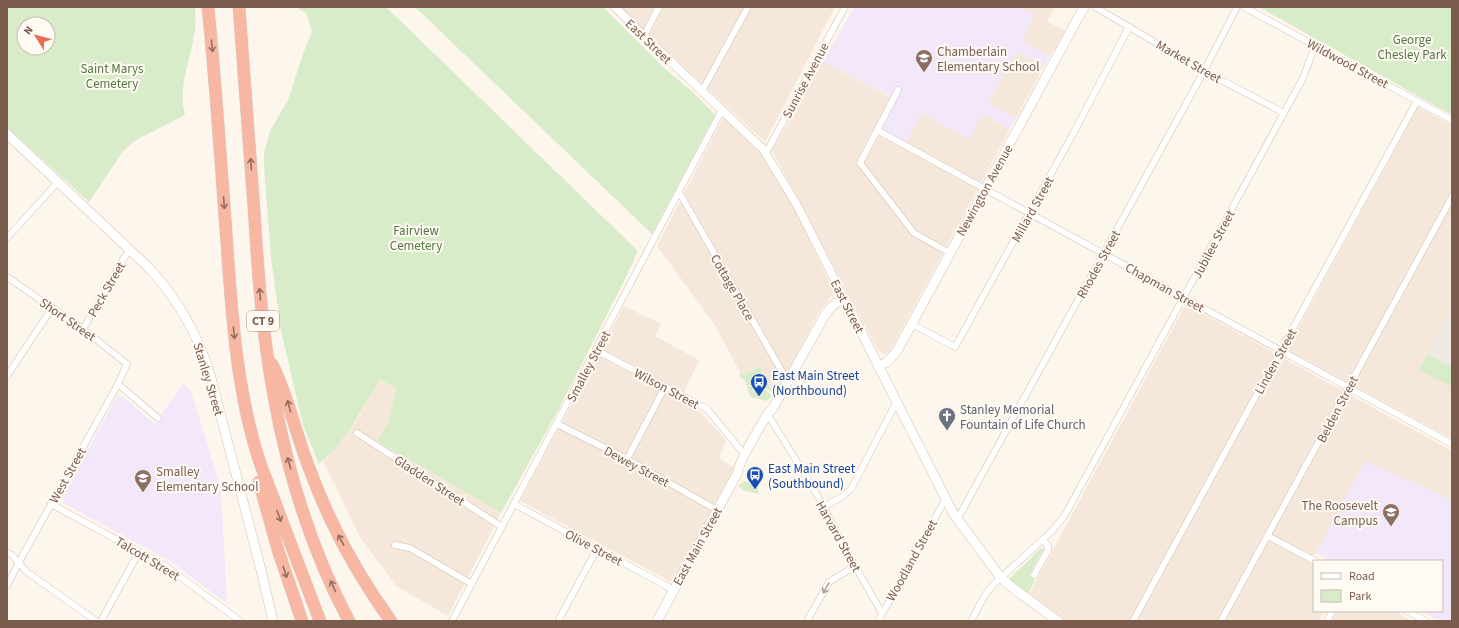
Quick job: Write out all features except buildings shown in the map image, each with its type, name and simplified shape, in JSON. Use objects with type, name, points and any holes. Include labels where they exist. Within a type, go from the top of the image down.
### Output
[{"type":"highway","name":"CT 9","points":[[208,7],[234,338],[242,388],[252,440],[276,509],[320,621]]},
{"type":"highway","name":"CT 9","points":[[239,7],[261,300],[267,355],[278,415],[293,479],[315,543],[348,619]]},
{"type":"highway","points":[[267,355],[282,386],[307,464],[328,514],[358,570],[391,621]]},
{"type":"highway","points":[[252,440],[256,469],[263,498],[284,569],[302,621]]},
{"type":"main road","name":"Newington Avenue","points":[[878,366],[887,362],[894,356],[1084,7]]},
{"type":"main road","name":"Stanley Street","points":[[7,134],[155,274],[177,303],[190,325],[204,357],[214,390],[273,621]]},
{"type":"main road","name":"East Street","points":[[844,298],[945,500],[957,520],[1001,578],[1058,621]]},
{"type":"main road","name":"East Main Street","points":[[657,621],[738,472],[744,466],[773,412],[773,408],[827,311],[844,298]]},
{"type":"main road","name":"East Main Street","points":[[738,472],[739,466],[768,412],[773,408]]},
{"type":"street","name":"East Street","points":[[615,7],[766,153],[801,211],[844,298]]},
{"type":"street","points":[[644,36],[659,7]]},
{"type":"street","points":[[702,91],[748,7]]},
{"type":"street","name":"Sunrise Avenue","points":[[766,153],[845,7]]},
{"type":"street","name":"Market Street","points":[[1095,7],[1204,71],[1284,114]]},
{"type":"street","name":"Rhodes Street","points":[[957,520],[1204,71],[1236,7]]},
{"type":"street","name":"Wildwood Street","points":[[1244,7],[1452,120]]},
{"type":"street","name":"Millard Street","points":[[912,324],[955,347],[1073,134],[1129,27]]},
{"type":"street","name":"Jubilee Street","points":[[972,621],[987,594],[1001,578],[1043,540],[1065,515],[1284,114],[1303,78],[1315,46]]},
{"type":"street","points":[[898,90],[860,163],[914,233],[950,253]]},
{"type":"street","name":"Linden Street","points":[[1133,621],[1417,101]]},
{"type":"street","name":"Smalley Street","points":[[452,621],[722,110]]},
{"type":"street","name":"Chapman Street","points":[[878,130],[1452,444]]},
{"type":"street","points":[[7,238],[58,182]]},
{"type":"street","name":"Cottage Place","points":[[679,192],[788,382]]},
{"type":"street","name":"Belden Street","points":[[1221,621],[1452,197]]},
{"type":"street","name":"Peck Street","points":[[83,329],[130,250]]},
{"type":"street","name":"Short Street","points":[[7,277],[83,329],[127,364]]},
{"type":"street","points":[[7,376],[52,308]]},
{"type":"street","name":"Wilson Street","points":[[596,350],[706,409],[745,455]]},
{"type":"street","name":"West Street","points":[[7,586],[118,384],[127,364]]},
{"type":"street","points":[[118,384],[158,418]]},
{"type":"street","points":[[627,459],[665,387]]},
{"type":"street","points":[[824,507],[842,497],[851,489],[896,403]]},
{"type":"street","name":"Harvard Street","points":[[770,418],[824,507],[882,613]]},
{"type":"street","name":"Dewey Street","points":[[557,424],[627,459],[717,510]]},
{"type":"street","name":"Gladden Street","points":[[357,433],[502,527]]},
{"type":"street","name":"Woodland Street","points":[[878,621],[945,500]]},
{"type":"street","name":"Talcott Street","points":[[51,504],[167,567],[240,621]]},
{"type":"street","name":"Olive Street","points":[[514,504],[674,590]]},
{"type":"street","points":[[1268,536],[1313,560]]},
{"type":"street","points":[[1034,575],[1048,550],[1047,544],[1043,540]]},
{"type":"street","points":[[395,545],[410,548],[472,584]]},
{"type":"street","points":[[558,621],[597,549]]},
{"type":"street","points":[[7,552],[28,572],[96,621]]},
{"type":"street","points":[[101,621],[139,552]]},
{"type":"street","points":[[807,621],[829,582],[855,566]]},
{"type":"street","points":[[1327,621],[1332,612]]},
{"type":"street","points":[[1409,612],[1426,621]]},
{"type":"shaded area","points":[[619,7],[835,7],[765,142]]},
{"type":"shaded area","name":"Chamberlain Elementary School","points":[[854,7],[1020,7],[1035,15],[1022,41],[1050,56],[1044,66],[1016,52],[988,103],[1016,118],[1010,129],[982,114],[969,139],[921,113],[906,142],[882,128],[896,99],[823,62]]},
{"type":"shaded area","points":[[1020,7],[1055,7],[1047,21],[1065,31],[1050,56],[1022,41],[1035,15]]},
{"type":"shaded area","points":[[1016,51],[1044,66],[1016,118],[988,103]]},
{"type":"shaded area","points":[[823,62],[896,100],[906,142],[921,113],[969,139],[982,114],[1010,129],[889,353],[883,354],[878,350],[772,150]]},
{"type":"shaded area","points":[[1418,107],[1452,125],[1452,306],[1428,354],[1418,370],[1452,387],[1452,439],[1287,349]]},
{"type":"shaded area","points":[[724,116],[763,154],[794,207],[834,292],[818,314],[776,396],[772,392],[760,368],[758,367],[743,375],[741,374],[715,325],[657,246]]},
{"type":"shaded area","points":[[1186,304],[1452,451],[1452,500],[1365,462],[1316,553],[1309,562],[1313,564],[1313,612],[1324,612],[1319,621],[1062,621],[1028,596]]},
{"type":"shaded area","points":[[624,306],[661,324],[655,336],[699,360],[680,401],[702,414],[726,440],[719,458],[734,468],[673,583],[520,501]]},
{"type":"shaded area","points":[[1452,306],[1452,367],[1428,354]]},
{"type":"shaded area","points":[[379,379],[396,388],[389,421],[377,441],[501,513],[448,616],[396,586],[360,537],[323,461],[335,449],[356,422]]},
{"type":"shaded area","name":"Smalley Elementary School","points":[[183,384],[191,391],[221,489],[227,604],[172,562],[65,504],[62,499],[117,396],[123,397],[155,424]]},
{"type":"shaded area","name":"The Roosevelt Campus","points":[[1365,461],[1452,500],[1452,621],[1439,621],[1423,612],[1443,612],[1443,560],[1329,560],[1316,553]]},
{"type":"shaded area","points":[[1336,612],[1396,612],[1412,621],[1331,621]]},
{"type":"green space","name":"Saint Marys Cemetery","points":[[7,7],[195,7],[195,29],[184,83],[183,104],[185,115],[134,141],[123,151],[89,202],[7,127]]},
{"type":"green space","name":"Fairview Cemetery","points":[[296,7],[386,7],[638,251],[562,403],[501,513],[377,441],[389,421],[396,388],[380,379],[353,425],[335,449],[319,464],[303,425],[281,331],[271,257],[264,167],[264,153],[270,131],[288,100],[312,32],[306,13]]},
{"type":"green space","points":[[415,7],[603,7],[664,68],[696,95],[715,115],[652,234]]},
{"type":"green space","name":"George Chesley Park","points":[[1259,7],[1452,7],[1452,115]]},
{"type":"green space","points":[[1428,354],[1452,367],[1452,387],[1418,370]]},
{"type":"green space","points":[[758,367],[760,368],[772,392],[760,386],[746,386],[747,383],[739,376],[741,374],[744,375]]},
{"type":"green space","points":[[747,387],[762,388],[772,396],[766,401],[751,398]]},
{"type":"green space","points":[[744,481],[757,483],[759,494],[745,491],[738,486]]},
{"type":"green space","points":[[1041,548],[1044,549],[1043,552],[1029,576],[1035,580],[1028,594],[1010,580],[1010,578]]},
{"type":"place","name":"Chamberlain Elementary School","points":[[924,73]]},
{"type":"place","name":"East Main Street (Northbound)","points":[[759,397]]},
{"type":"place","name":"Stanley Memorial Fountain of Life Church","points":[[947,431]]},
{"type":"place","name":"East Main Street (Southbound)","points":[[755,490]]},
{"type":"place","name":"Smalley Elementary School","points":[[143,493]]},
{"type":"place","name":"The Roosevelt Campus","points":[[1391,527]]}]
